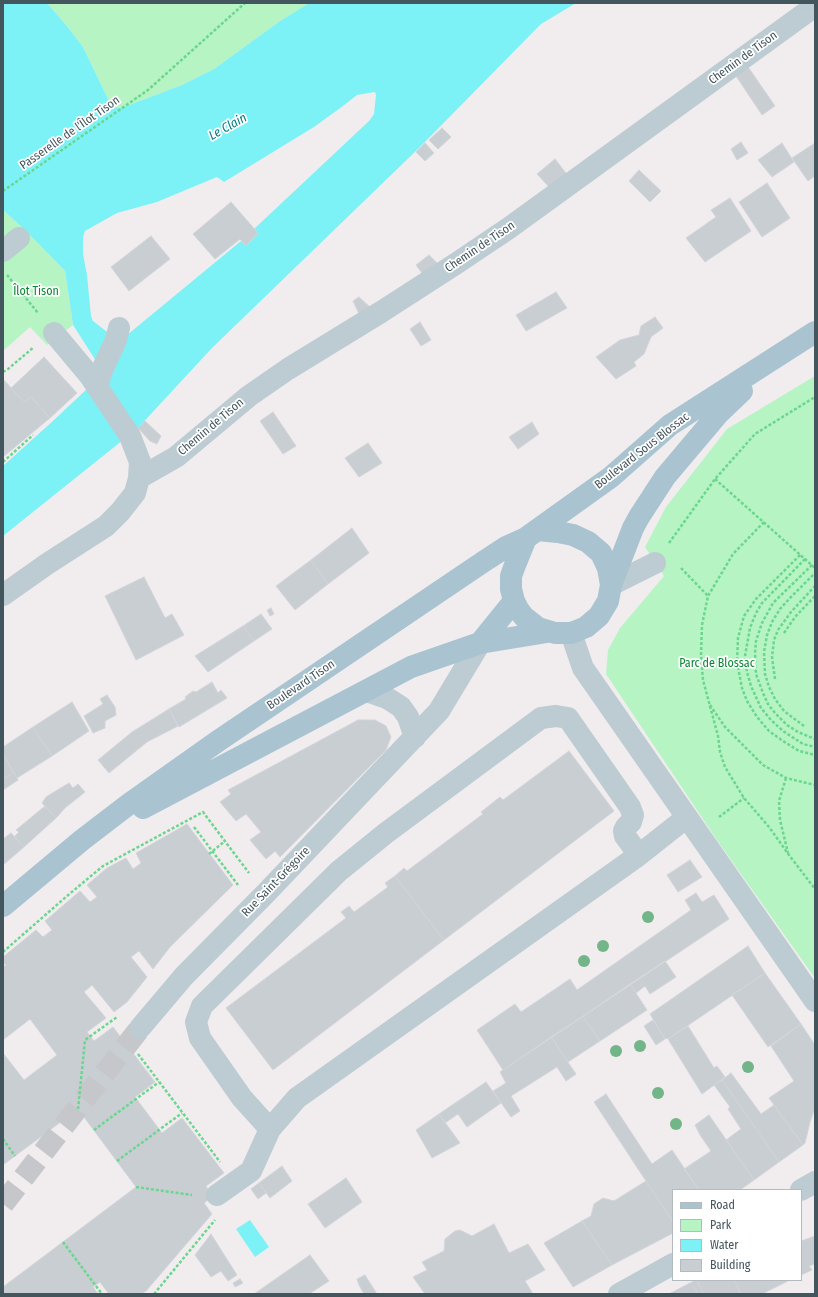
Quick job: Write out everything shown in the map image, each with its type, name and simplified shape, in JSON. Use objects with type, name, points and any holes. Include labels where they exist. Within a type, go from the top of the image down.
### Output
[{"type":"main road","name":"Boulevard Sous Blossac","points":[[789,349],[718,413],[665,477],[636,522],[611,585],[608,601],[599,616],[586,627],[571,633],[547,632],[530,623],[518,609],[514,601],[511,589],[511,576],[519,553],[531,534],[611,477],[670,425],[815,332]]},
{"type":"main road","name":"Boulevard Sous Blossac","points":[[531,534],[558,532],[573,535],[588,542],[601,553],[608,568],[611,585]]},
{"type":"main road","name":"Boulevard Tison","points":[[3,906],[82,840],[129,804],[218,741],[483,562],[506,547],[531,534]]},
{"type":"main road","points":[[480,643],[514,601]]},
{"type":"main road","name":"Boulevard Tison","points":[[82,840],[411,666],[480,643],[547,632]]},
{"type":"street","name":"Chemin de Tison","points":[[139,478],[176,457],[249,396],[288,369],[457,263],[509,228],[815,6]]},
{"type":"street","points":[[3,595],[47,564],[106,526],[120,512],[135,493],[139,478],[140,462],[130,436],[94,381],[54,333]]},
{"type":"street","points":[[94,381],[102,370],[118,334]]},
{"type":"street","points":[[611,585],[655,563]]},
{"type":"street","points":[[571,633],[583,668],[697,825],[815,1001]]},
{"type":"street","name":"Rue Saint-Grégoire","points":[[140,1028],[184,976],[439,711],[480,643]]},
{"type":"street","points":[[367,690],[387,698],[400,707],[408,717],[414,737]]},
{"type":"street","points":[[270,1129],[242,1098],[200,1038],[196,1022],[202,1006],[339,871],[386,833],[541,718],[556,716],[568,718],[630,807],[633,816],[631,822],[624,831],[625,836],[639,854]]},
{"type":"street","points":[[206,1195],[251,1171],[270,1129],[297,1098],[639,854],[697,825]]},
{"type":"street","points":[[802,1189],[815,1182]]},
{"type":"street","points":[[619,1294],[672,1265]]},
{"type":"path","name":"Passerelle de l'Îlot Tison","points":[[3,191],[148,90],[245,3]]},
{"type":"path","points":[[6,274],[54,333]]},
{"type":"path","points":[[3,372],[36,345]]},
{"type":"path","points":[[655,563],[716,479],[755,434],[815,397]]},
{"type":"path","points":[[3,462],[33,435]]},
{"type":"path","points":[[716,479],[815,568]]},
{"type":"path","points":[[764,522],[733,554],[708,596],[702,625],[701,655],[703,680],[725,767],[744,798],[769,827],[815,889]]},
{"type":"path","points":[[800,554],[756,599],[744,616],[738,638],[737,662],[742,688],[747,701],[757,717],[769,731],[783,741],[799,751],[815,755]]},
{"type":"path","points":[[805,559],[762,603],[750,628],[746,656],[747,672],[751,686],[761,708],[783,732],[803,744],[815,747]]},
{"type":"path","points":[[812,565],[773,603],[762,623],[756,641],[755,653],[756,674],[768,704],[787,725],[798,732],[815,739]]},
{"type":"path","points":[[680,567],[708,596]]},
{"type":"path","points":[[804,726],[784,711],[775,699],[765,674],[764,652],[767,635],[772,622],[780,609],[815,573]]},
{"type":"path","points":[[775,679],[772,657],[774,640],[778,630],[791,612],[815,586]]},
{"type":"path","points":[[784,633],[795,617],[815,596]]},
{"type":"path","points":[[708,703],[725,727],[763,765],[786,778],[815,785]]},
{"type":"path","points":[[786,778],[779,800],[780,820],[789,855]]},
{"type":"path","points":[[697,825],[744,798]]},
{"type":"path","points":[[3,952],[103,866],[203,812],[250,874]]},
{"type":"path","points":[[194,827],[239,886],[234,891]]},
{"type":"path","points":[[209,854],[225,841]]},
{"type":"path","points":[[78,1109],[85,1040],[112,1020]]},
{"type":"path","points":[[138,1054],[223,1166]]},
{"type":"path","points":[[94,1130],[159,1082]]},
{"type":"path","points":[[117,1161],[182,1113]]},
{"type":"path","points":[[3,1139],[16,1156]]},
{"type":"path","points":[[136,1187],[206,1195]]},
{"type":"path","points":[[154,1294],[218,1217]]},
{"type":"path","points":[[63,1242],[102,1294]]},
{"type":"green space","points":[[47,3],[309,3],[280,21],[214,69],[182,85],[121,108],[115,107],[109,101],[83,47]]},
{"type":"green space","name":"Îlot Tison","points":[[3,210],[65,271],[73,325],[47,345],[30,327],[3,351]]},
{"type":"green space","name":"Parc de Blossac","points":[[815,376],[815,978],[719,843],[606,674],[608,650],[620,628],[664,576],[645,547],[666,507],[727,429]]},
{"type":"water","name":"Le Clain","points":[[3,3],[47,3],[83,47],[109,101],[115,107],[121,108],[182,85],[214,69],[280,21],[309,3],[576,3],[541,24],[419,148],[212,348],[138,428],[3,536],[3,466],[90,386],[98,364],[73,325],[65,271],[3,210]],"holes":[[[375,92],[374,114],[369,121],[254,229],[258,233],[247,245],[241,241],[121,340],[115,338],[93,321],[91,316],[87,275],[83,254],[83,237],[85,231],[117,213],[157,202],[217,177],[224,182],[314,127],[357,95]]]},
{"type":"water","points":[[250,1220],[269,1247],[255,1257],[236,1229]]},
{"type":"building","points":[[746,64],[775,106],[762,115],[734,73]]},
{"type":"building","points":[[442,128],[451,137],[438,149],[429,140]]},
{"type":"building","points":[[741,142],[748,153],[737,160],[731,149]]},
{"type":"building","points":[[425,143],[434,153],[425,161],[416,152]]},
{"type":"building","points":[[782,143],[794,162],[772,177],[758,160]]},
{"type":"building","points":[[815,143],[815,176],[808,181],[792,158]]},
{"type":"building","points":[[555,159],[569,177],[551,189],[537,174]]},
{"type":"building","points":[[639,170],[661,191],[650,202],[629,181]]},
{"type":"building","points":[[767,183],[790,218],[762,237],[739,202]]},
{"type":"building","points":[[730,198],[751,231],[705,262],[686,238],[716,217],[711,210]]},
{"type":"building","points":[[231,202],[258,233],[246,246],[240,239],[215,259],[193,234]]},
{"type":"building","points":[[151,236],[170,259],[129,291],[111,267]]},
{"type":"building","points":[[429,255],[440,266],[425,277],[416,265]]},
{"type":"building","points":[[556,292],[567,308],[526,331],[516,315]]},
{"type":"building","points":[[359,297],[372,309],[360,316],[353,301]]},
{"type":"building","points":[[655,317],[663,328],[651,337],[644,354],[634,362],[636,366],[616,379],[596,357],[620,340],[639,335],[641,326]]},
{"type":"building","points":[[420,322],[431,340],[421,346],[410,329]]},
{"type":"building","points":[[44,357],[77,393],[50,418],[31,397],[24,402],[11,388]]},
{"type":"building","points":[[3,379],[24,402],[31,397],[50,418],[3,457]]},
{"type":"building","points":[[273,412],[296,446],[283,454],[260,421]]},
{"type":"building","points":[[145,421],[161,436],[157,444],[150,441],[138,428]]},
{"type":"building","points":[[532,422],[539,434],[518,449],[509,437]]},
{"type":"building","points":[[368,443],[382,463],[359,477],[345,458]]},
{"type":"building","points":[[352,528],[369,553],[328,584],[311,560]]},
{"type":"building","points":[[311,560],[328,584],[295,610],[276,586]]},
{"type":"building","points":[[144,577],[165,618],[172,614],[184,635],[136,660],[105,596]]},
{"type":"building","points":[[271,608],[274,614],[270,616],[267,610]]},
{"type":"building","points":[[261,614],[272,629],[254,641],[243,626]]},
{"type":"building","points":[[243,626],[254,641],[208,672],[195,656]]},
{"type":"building","points":[[212,682],[218,693],[221,690],[227,698],[179,727],[169,709],[186,699],[185,697],[193,691],[196,692]]},
{"type":"building","points":[[107,695],[115,707],[116,715],[105,721],[105,728],[93,733],[84,716],[103,704],[100,699]]},
{"type":"building","points":[[72,702],[89,731],[52,756],[33,727]]},
{"type":"building","points":[[169,709],[178,726],[147,742],[109,773],[98,760],[132,732]]},
{"type":"building","points":[[358,720],[375,720],[386,726],[391,737],[386,750],[280,857],[275,851],[266,859],[250,840],[261,832],[246,814],[236,821],[220,802],[231,794],[228,790]]},
{"type":"building","points":[[33,727],[52,756],[17,778],[3,754],[3,747]]},
{"type":"building","points":[[569,751],[614,811],[444,940],[395,876],[404,868],[407,871],[483,814],[481,812],[500,797],[503,800]]},
{"type":"building","points":[[3,754],[14,773],[3,779]]},
{"type":"building","points":[[14,773],[18,780],[3,790],[3,779]]},
{"type":"building","points":[[69,783],[73,788],[78,784],[85,792],[65,808],[56,818],[42,803],[46,797]]},
{"type":"building","points":[[45,806],[56,818],[24,847],[14,837],[19,832],[16,830]]},
{"type":"building","points":[[187,824],[233,885],[170,947],[153,969],[139,951],[131,957],[147,977],[127,1002],[114,1012],[92,985],[84,992],[106,1018],[87,1032],[94,1041],[113,1027],[155,1082],[135,1097],[162,1133],[182,1118],[224,1173],[206,1186],[212,1197],[204,1203],[212,1214],[146,1291],[141,1294],[109,1294],[100,1282],[93,1287],[98,1294],[3,1294],[3,1287],[136,1187],[78,1109],[3,1165],[3,1053],[24,1080],[57,1055],[30,1019],[3,1040],[3,967],[6,965],[3,962],[3,957],[36,930],[43,937],[52,930],[45,921],[80,891],[90,902],[97,897],[87,885],[107,868],[126,858],[133,869],[141,863],[136,853]]},
{"type":"building","points":[[11,833],[24,847],[3,865],[3,839]]},
{"type":"building","points":[[690,860],[702,877],[678,892],[667,875]]},
{"type":"building","points":[[395,876],[444,940],[273,1070],[226,1008],[346,918],[341,912],[349,906],[354,912],[388,887],[385,883]]},
{"type":"building","points":[[696,893],[702,902],[714,895],[729,919],[503,1070],[477,1030],[515,1004],[521,1012],[570,979],[577,990],[691,910],[685,900]]},
{"type":"building","points":[[748,946],[765,973],[668,1039],[665,1039],[650,1014]]},
{"type":"building","points":[[665,961],[676,977],[650,994],[645,986],[636,993],[630,984]]},
{"type":"building","points":[[765,973],[801,1024],[768,1047],[732,995]]},
{"type":"building","points":[[630,984],[647,1010],[600,1041],[583,1016]]},
{"type":"building","points":[[583,1016],[600,1041],[568,1062],[551,1037]]},
{"type":"building","points":[[653,1020],[665,1039],[656,1045],[644,1026]]},
{"type":"building","points":[[801,1024],[815,1045],[815,1108],[805,1143],[803,1145],[769,1098],[794,1081],[771,1046]]},
{"type":"building","points":[[688,1026],[714,1068],[717,1066],[725,1077],[702,1094],[668,1039]]},
{"type":"building","points":[[551,1037],[576,1074],[566,1081],[557,1067],[511,1096],[520,1111],[511,1117],[493,1091],[506,1083],[500,1072]]},
{"type":"building","points":[[731,1073],[761,1114],[774,1105],[803,1145],[779,1162],[722,1080]]},
{"type":"building","points":[[722,1080],[779,1162],[754,1180],[726,1140],[741,1129],[728,1109],[730,1107],[714,1085]]},
{"type":"building","points":[[486,1082],[501,1103],[467,1127],[458,1114],[445,1123],[439,1114]]},
{"type":"building","points":[[606,1094],[652,1164],[672,1150],[698,1189],[672,1189],[672,1220],[594,1102]]},
{"type":"building","points":[[439,1114],[460,1143],[432,1158],[416,1130]]},
{"type":"building","points":[[709,1115],[754,1180],[741,1189],[698,1189],[684,1169],[711,1151],[695,1125]]},
{"type":"building","points":[[282,1166],[292,1181],[270,1198],[259,1183]]},
{"type":"building","points":[[346,1178],[362,1202],[325,1228],[308,1204]]},
{"type":"building","points":[[646,1181],[672,1220],[672,1234],[612,1265],[582,1221],[591,1216],[594,1204],[603,1198],[614,1201]]},
{"type":"building","points":[[259,1183],[266,1193],[258,1199],[251,1189]]},
{"type":"building","points":[[582,1221],[612,1265],[573,1287],[544,1243]]},
{"type":"building","points":[[494,1224],[509,1253],[528,1244],[545,1270],[525,1281],[533,1294],[425,1294],[413,1277],[427,1270],[422,1262],[444,1251],[445,1239],[455,1231],[460,1230],[472,1236]]},
{"type":"building","points":[[211,1234],[237,1275],[228,1281],[221,1271],[211,1277],[195,1255]]},
{"type":"building","points":[[815,1236],[815,1264],[809,1266],[812,1270],[802,1275],[802,1241]]},
{"type":"building","points":[[310,1255],[329,1281],[309,1294],[254,1294]]},
{"type":"building","points":[[365,1275],[377,1294],[364,1294],[357,1279]]},
{"type":"building","points":[[240,1279],[243,1283],[235,1287],[233,1283]]},
{"type":"building","points":[[697,1281],[734,1281],[741,1294],[704,1294]]},
{"type":"building","points":[[697,1281],[704,1294],[699,1294],[690,1283]]},
{"type":"building","points":[[734,1281],[788,1281],[762,1294],[741,1294]]},
{"type":"building","points":[[690,1283],[699,1294],[669,1294]]},
{"type":"tunnel","points":[[3,1204],[140,1028]]}]
